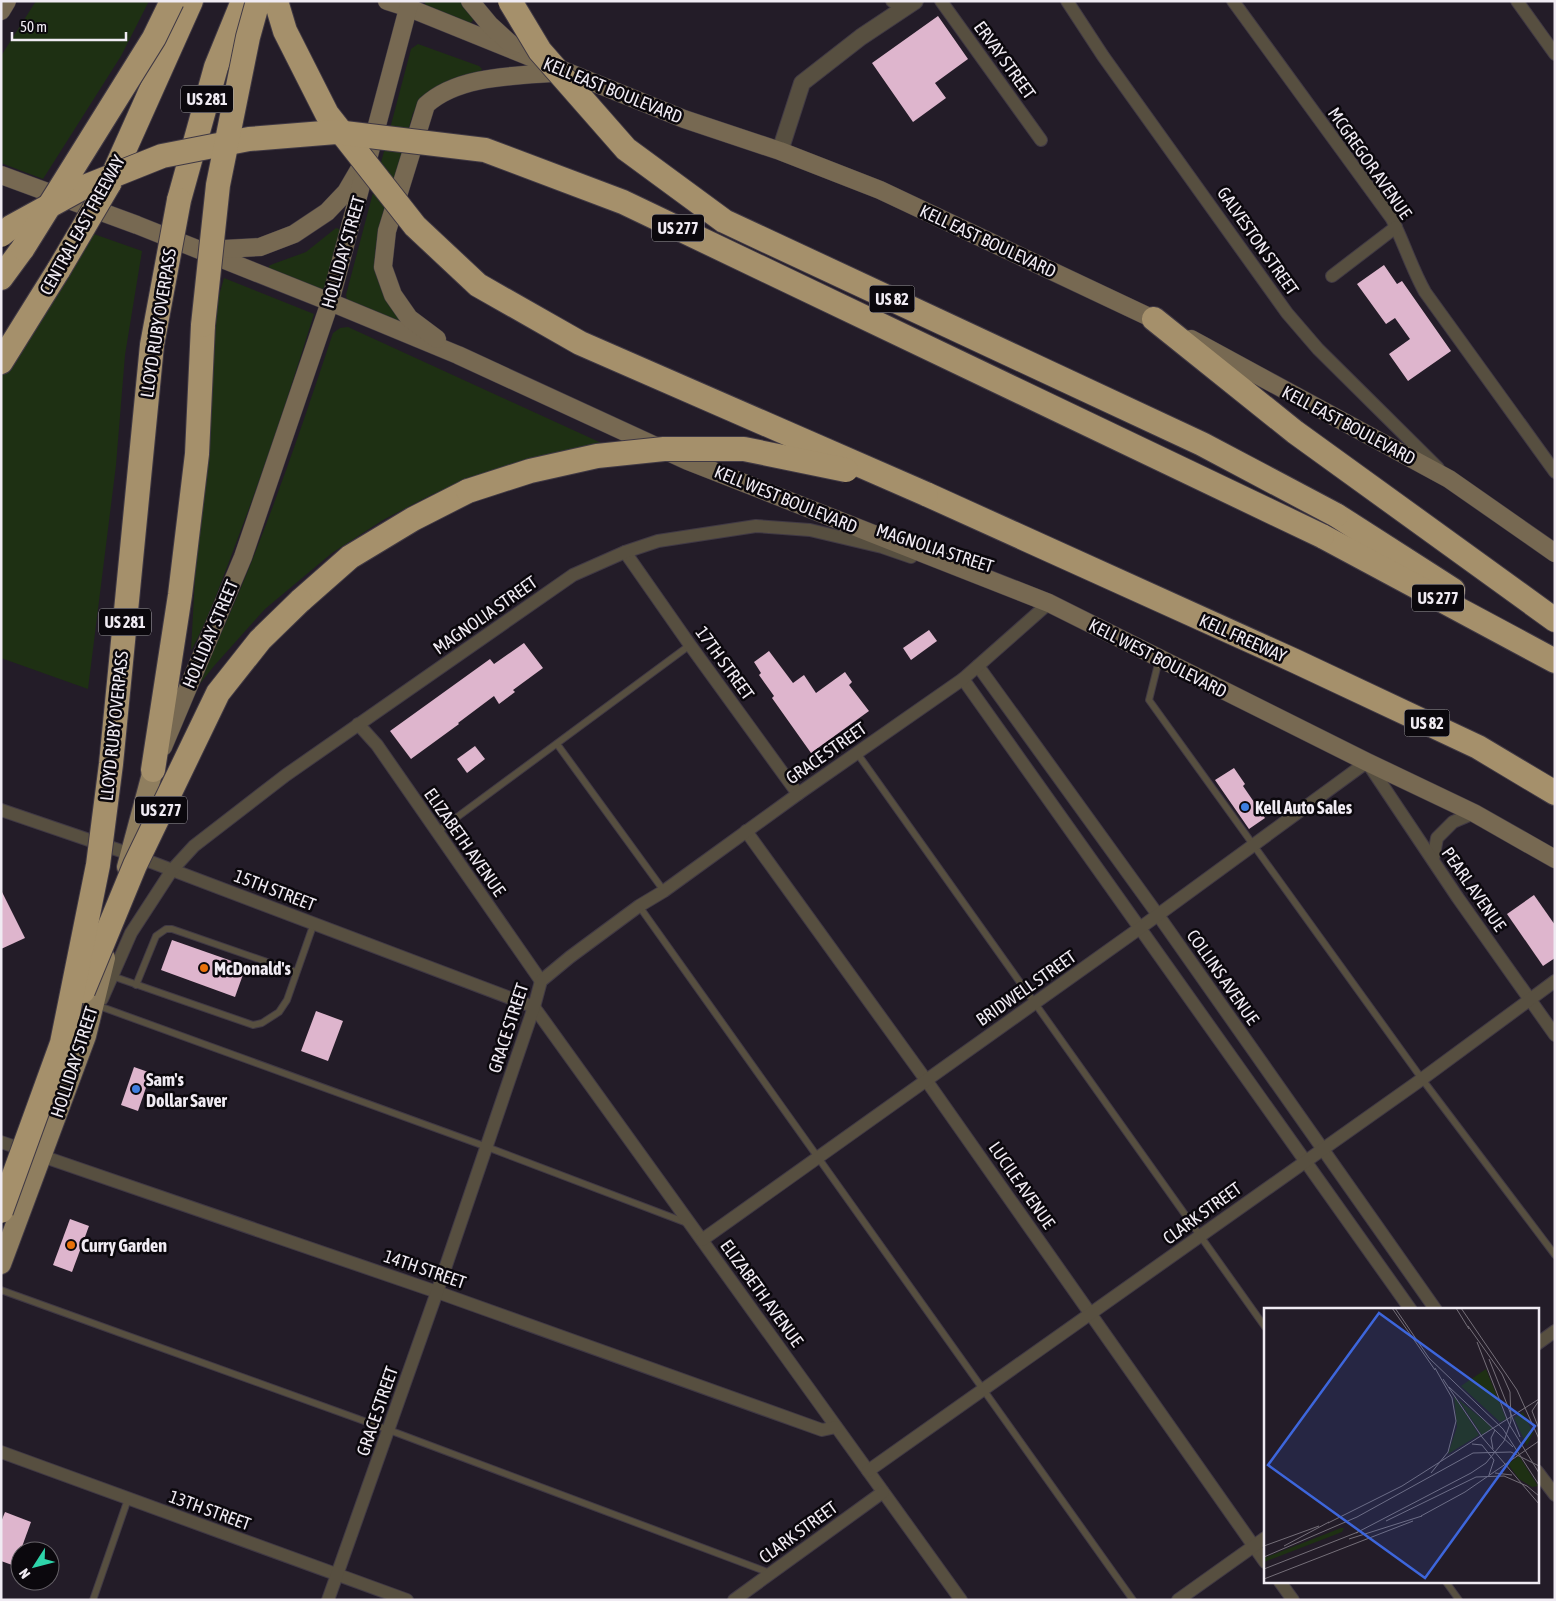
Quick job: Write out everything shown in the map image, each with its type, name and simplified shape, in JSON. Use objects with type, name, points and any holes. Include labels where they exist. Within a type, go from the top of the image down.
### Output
[{"type":"highway","points":[[1,278],[24,248],[154,38],[172,1]]},
{"type":"highway","name":"CENTRAL EAST FREEWAY","points":[[1,362],[109,184],[190,1]]},
{"type":"highway","name":"LLOYD RUBY OVERPASS","points":[[1,1211],[62,1043],[98,865],[112,764],[152,345],[179,200],[216,67],[243,1]]},
{"type":"highway","points":[[153,770],[180,595],[197,454],[203,325],[218,184],[248,37],[258,1]]},
{"type":"highway","name":"US 82","points":[[276,1],[285,31],[327,114],[415,226],[478,285],[580,343],[926,494]]},
{"type":"highway","name":"US 82","points":[[510,1],[540,51],[626,149],[724,221],[1202,444],[1336,516],[1555,657]]},
{"type":"highway","name":"US 277","points":[[1,235],[11,227],[82,188],[162,156],[249,139],[336,132],[485,150],[623,202],[1322,536],[1555,661]]},
{"type":"highway","points":[[1154,319],[1295,432],[1555,620]]},
{"type":"highway","name":"US 277","points":[[62,1043],[135,864],[218,693],[260,640],[300,601],[350,557],[413,519],[468,490],[530,471],[596,456],[664,449],[744,449],[842,469],[926,494]]},
{"type":"highway","name":"KELL FREEWAY","points":[[926,494],[1478,746],[1555,793]]},
{"type":"main road","points":[[1,11],[7,1]]},
{"type":"main road","name":"KELL EAST BOULEVARD","points":[[387,1],[410,5],[521,53],[684,119],[780,151],[880,190],[1154,319],[1449,479],[1555,553]]},
{"type":"main road","points":[[470,1],[490,25],[521,53]]},
{"type":"main road","name":"HOLLIDAY STREET","points":[[1,1264],[86,1036],[130,854],[153,770],[243,557],[330,302],[410,5]]},
{"type":"main road","points":[[458,355],[409,318],[392,295],[383,267],[387,231],[426,105],[435,96],[465,83],[567,72]]},
{"type":"main road","points":[[199,250],[260,247],[294,234],[327,212],[346,192],[373,144]]},
{"type":"main road","name":"KELL WEST BOULEVARD","points":[[1,175],[330,302],[458,355],[688,461],[1049,603],[1367,762],[1474,813],[1555,859]]},
{"type":"street","name":"ERVAY STREET","points":[[941,1],[1041,140]]},
{"type":"street","name":"GALVESTON STREET","points":[[1067,1],[1109,64],[1288,313],[1318,349],[1358,391],[1449,479]]},
{"type":"street","name":"MCGREGOR AVENUE","points":[[1233,1],[1392,219],[1409,262],[1425,292],[1555,472]]},
{"type":"street","points":[[1516,1],[1555,54]]},
{"type":"street","points":[[780,151],[802,83],[903,4]]},
{"type":"street","points":[[1332,276],[1396,227]]},
{"type":"street","name":"MAGNOLIA STREET","points":[[86,1036],[131,932],[172,870],[194,846],[286,775],[573,575],[625,552],[658,541],[756,526],[810,530],[882,548],[1049,603]]},
{"type":"street","name":"17TH STREET","points":[[625,552],[690,646],[798,794]]},
{"type":"street","name":"GRACE STREET","points":[[328,1600],[487,1147],[541,982],[570,956],[639,906],[664,891],[798,794],[963,679],[1049,603]]},
{"type":"street","name":"COLLINS AVENUE","points":[[978,666],[1158,915],[1435,1308]]},
{"type":"street","points":[[963,679],[1411,1308]]},
{"type":"street","name":"ELIZABETH AVENUE","points":[[358,724],[377,745],[541,982]]},
{"type":"street","name":"BRIDWELL STREET","points":[[702,1240],[1140,928],[1367,762]]},
{"type":"street","name":"PEARL AVENUE","points":[[1367,762],[1555,1035]]},
{"type":"street","name":"15TH STREET","points":[[1,810],[130,854],[534,1007]]},
{"type":"street","points":[[1433,860],[1437,838],[1453,822],[1474,813]]},
{"type":"street","name":"LUCILE AVENUE","points":[[746,832],[926,1080],[1264,1561]]},
{"type":"street","name":"CLARK STREET","points":[[868,1471],[1422,1079],[1555,981]]},
{"type":"street","name":"ELIZABETH AVENUE","points":[[534,1007],[960,1600]]},
{"type":"street","name":"14TH STREET","points":[[1,1142],[437,1292],[822,1430],[836,1427]]},
{"type":"street","points":[[1538,1343],[1555,1331]]},
{"type":"street","name":"13TH STREET","points":[[1,1452],[406,1600]]},
{"type":"street","points":[[1538,1471],[1555,1495]]},
{"type":"street","name":"CLARK STREET","points":[[734,1600],[883,1492]]},
{"type":"street","points":[[1178,1600],[1264,1539]]},
{"type":"street","points":[[1281,1584],[1293,1600]]},
{"type":"lane","points":[[437,832],[690,646]]},
{"type":"lane","points":[[1160,658],[1149,700],[1422,1079],[1555,1256]]},
{"type":"lane","points":[[557,744],[664,891]]},
{"type":"lane","points":[[857,753],[1264,1326]]},
{"type":"lane","points":[[639,906],[1133,1600]]},
{"type":"lane","points":[[112,976],[253,1025],[258,1025],[279,1012],[288,1000],[314,923]]},
{"type":"lane","points":[[136,984],[156,936],[166,929],[172,929],[296,972]]},
{"type":"lane","points":[[99,1006],[487,1147],[691,1224]]},
{"type":"lane","points":[[1,1290],[389,1430],[770,1574]]},
{"type":"lane","points":[[93,1600],[128,1499]]},
{"type":"lane","points":[[1447,1584],[1458,1600]]},
{"type":"green space","points":[[36,1],[149,1],[121,56],[43,179],[1,163],[1,56]]},
{"type":"green space","points":[[424,1],[462,1],[474,19],[469,25],[427,8]]},
{"type":"green space","points":[[418,44],[479,66],[482,69],[479,74],[458,77],[441,85],[426,97],[413,113],[375,254],[378,281],[402,322],[400,324],[347,300],[346,295],[411,49]]},
{"type":"green space","points":[[336,228],[342,230],[325,286],[322,290],[269,269],[269,266],[273,264],[306,252]]},
{"type":"green space","points":[[91,233],[142,251],[125,355],[116,465],[88,689],[1,658],[1,376],[33,329]]},
{"type":"green space","points":[[224,278],[314,314],[249,508],[211,608],[191,651],[208,334]]},
{"type":"green space","points":[[348,327],[608,446],[471,479],[431,495],[383,520],[332,553],[265,609],[214,666],[192,694],[252,561],[286,471],[333,333],[340,328]]},
{"type":"building","points":[[938,16],[968,59],[935,83],[946,98],[913,122],[872,63]]},
{"type":"building","points":[[1384,265],[1397,284],[1402,281],[1451,351],[1408,381],[1389,354],[1410,339],[1395,318],[1386,324],[1357,284]]},
{"type":"building","points":[[929,630],[937,641],[911,660],[903,648]]},
{"type":"building","points":[[524,643],[543,668],[513,690],[515,692],[499,704],[494,696],[411,759],[390,731],[490,659],[494,664]]},
{"type":"building","points":[[769,651],[793,683],[804,675],[816,693],[845,672],[852,682],[849,685],[869,711],[811,753],[772,698],[774,696],[759,675],[761,673],[754,662]]},
{"type":"building","points":[[475,746],[485,759],[467,773],[457,759]]},
{"type":"building","name":"Kell Auto Sales","points":[[1234,768],[1245,784],[1243,786],[1265,818],[1249,829],[1215,780]]},
{"type":"building","points":[[1,890],[25,938],[1,949]]},
{"type":"building","points":[[1534,895],[1555,925],[1555,958],[1543,966],[1507,914]]},
{"type":"building","name":"McDonald's","points":[[172,940],[246,966],[235,997],[161,970]]},
{"type":"building","points":[[316,1011],[343,1021],[328,1061],[301,1051]]},
{"type":"building","name":"Sam's Dollar Saver","points":[[134,1067],[151,1073],[138,1111],[121,1105]]},
{"type":"building","name":"Curry Garden","points":[[70,1219],[89,1226],[72,1272],[53,1265]]},
{"type":"building","points":[[5,1512],[31,1522],[24,1541],[10,1541],[10,1564],[1,1561],[1,1522]]},
{"type":"place","name":"Kell Auto Sales","points":[[1245,807]]},
{"type":"place","name":"McDonald's","points":[[204,968]]},
{"type":"place","name":"Sam's Dollar Saver","points":[[136,1089]]},
{"type":"place","name":"Curry Garden","points":[[71,1245]]}]
